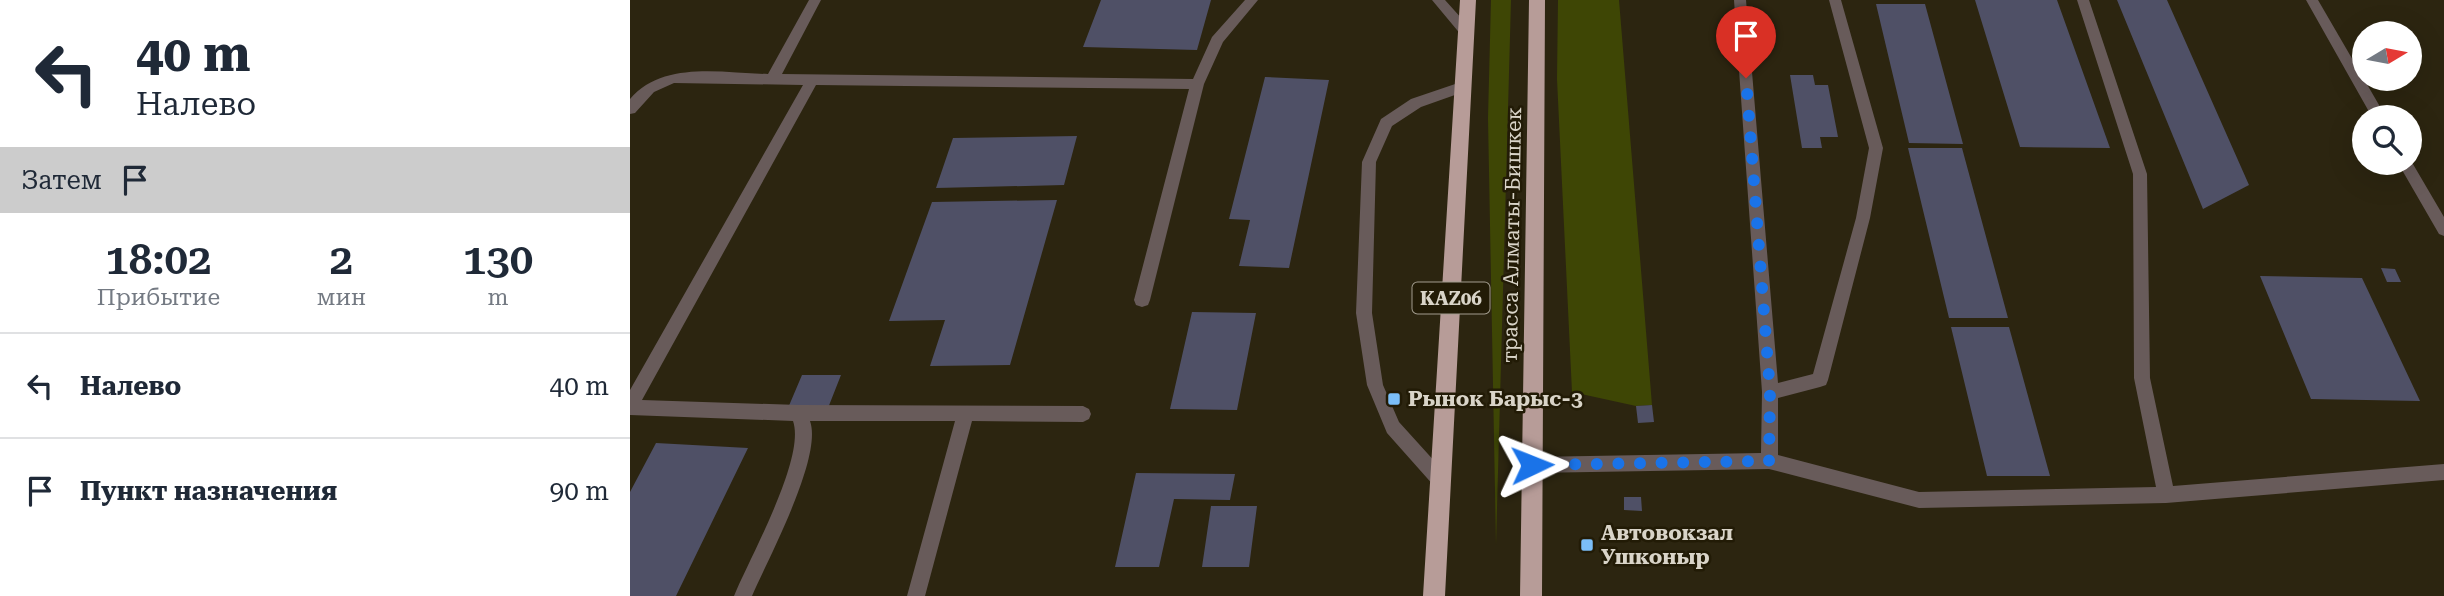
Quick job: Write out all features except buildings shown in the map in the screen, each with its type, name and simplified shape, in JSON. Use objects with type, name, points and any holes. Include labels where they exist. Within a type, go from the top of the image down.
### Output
[{"type":"highway","name":"KАZ06","points":[[1434,596],[1468,0]]},
{"type":"highway","name":"трасса Алматы-Бишкек","points":[[1531,596],[1537,0]]},
{"type":"lane","points":[[772,80],[815,0]]},
{"type":"lane","points":[[1142,300],[1197,84],[1217,40],[1252,0]]},
{"type":"lane","points":[[1437,0],[1467,33]]},
{"type":"lane","points":[[1740,0],[1770,391],[1769,461]]},
{"type":"lane","points":[[1770,391],[1820,380],[1863,218],[1876,148],[1835,0]]},
{"type":"lane","points":[[2083,0],[2140,174],[2142,379],[2166,495]]},
{"type":"lane","points":[[2312,0],[2372,105]]},
{"type":"lane","points":[[630,109],[654,83],[674,78],[1197,84]]},
{"type":"lane","points":[[812,80],[630,406],[799,413],[1083,414]]},
{"type":"lane","points":[[1441,481],[1392,426],[1375,385],[1364,313],[1369,162],[1386,123],[1416,103],[1464,86]]},
{"type":"lane","points":[[2412,175],[2444,230]]},
{"type":"lane","points":[[743,596],[800,465],[805,430],[799,413]]},
{"type":"lane","points":[[916,596],[966,413]]},
{"type":"lane","points":[[1532,465],[1769,461],[1919,500],[2166,495],[2444,472]]},
{"type":"green space","points":[[1491,0],[1511,0],[1496,545],[1488,118]]},
{"type":"green space","points":[[1558,0],[1619,0],[1652,405],[1636,406],[1572,392],[1557,79]]},
{"type":"place","name":"Рынок Барыс-3","points":[[1394,399]]},
{"type":"place","name":"Автовокзал Ушконыр","points":[[1587,545]]},
{"type":"route","points":[[1532,465],[1769,461],[1770,391],[1746,78]]}]
